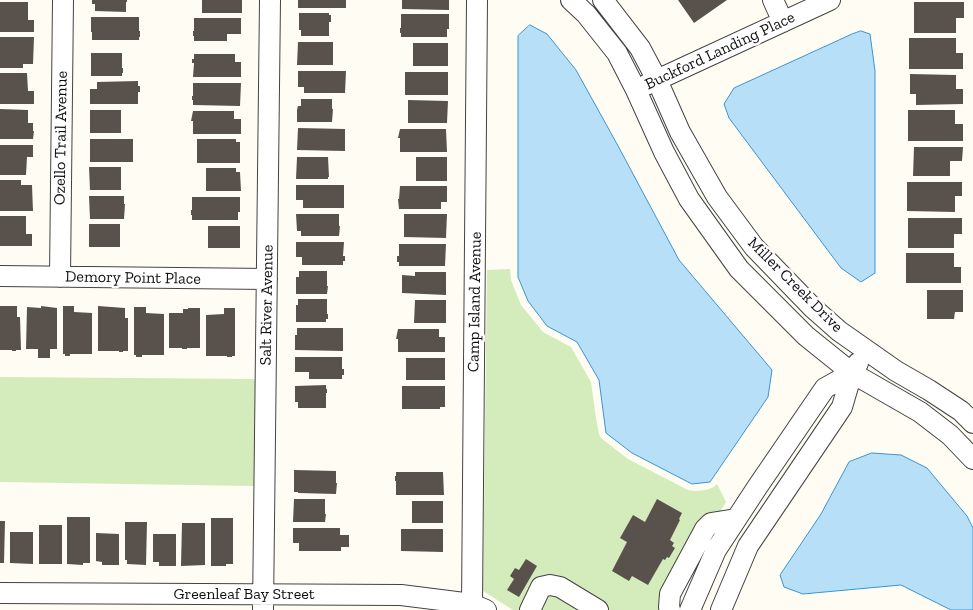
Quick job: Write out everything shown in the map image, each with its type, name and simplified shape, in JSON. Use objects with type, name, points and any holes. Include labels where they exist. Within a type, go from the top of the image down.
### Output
[{"type":"street","name":"Ozello Trail Avenue","points":[[60,277],[63,0]]},
{"type":"street","name":"Salt River Avenue","points":[[263,602],[270,0]]},
{"type":"street","name":"Camp Island Avenue","points":[[477,0],[479,607]]},
{"type":"street","name":"Miller Creek Drive","points":[[571,0],[586,14],[617,53],[689,200],[738,269],[806,336],[852,373],[920,412],[950,435],[973,459]]},
{"type":"street","name":"Miller Creek Drive","points":[[603,0],[640,48],[657,80],[680,132],[717,197],[754,247],[813,308],[839,331],[896,371],[961,411],[973,423]]},
{"type":"street","points":[[773,0],[783,22]]},
{"type":"street","name":"Buckford Landing Place","points":[[636,90],[830,0]]},
{"type":"street","name":"Demory Point Place","points":[[0,276],[267,279]]},
{"type":"street","points":[[721,610],[748,546],[842,407],[852,373],[866,351]]},
{"type":"street","points":[[690,610],[716,550],[825,388],[852,373]]},
{"type":"street","points":[[670,610],[670,594],[705,529],[711,522],[736,519]]},
{"type":"street","points":[[530,610],[541,588],[550,585],[560,586],[598,610]]},
{"type":"street","name":"Greenleaf Bay Street","points":[[0,593],[56,602],[263,602],[401,595],[479,607]]},
{"type":"green space","points":[[510,269],[511,280],[521,305],[543,332],[571,347],[591,382],[601,438],[628,459],[688,490],[704,490],[717,484],[726,502],[662,610],[513,610],[483,591],[487,270]]},
{"type":"green space","points":[[0,377],[257,379],[255,486],[0,482]]},
{"type":"water","points":[[530,25],[547,34],[576,70],[679,260],[772,370],[768,397],[710,482],[692,484],[632,453],[606,433],[599,380],[577,342],[547,326],[528,301],[518,277],[518,36]]},
{"type":"water","points":[[861,31],[870,34],[875,71],[875,273],[861,282],[841,268],[729,118],[724,104],[734,88]]},
{"type":"water","points":[[872,453],[901,455],[927,468],[967,516],[973,528],[973,610],[951,610],[901,585],[803,594],[784,587],[780,575],[821,514],[849,462]]},
{"type":"building","points":[[92,0],[127,0],[126,12],[95,11],[95,4],[92,4]]},
{"type":"building","points":[[202,0],[242,0],[242,13],[202,13]]},
{"type":"building","points":[[298,0],[346,0],[346,8],[298,8]]},
{"type":"building","points":[[402,0],[449,0],[449,10],[402,9]]},
{"type":"building","points":[[678,0],[727,0],[694,23]]},
{"type":"building","points":[[0,2],[28,2],[28,20],[34,20],[34,32],[0,32]]},
{"type":"building","points":[[914,2],[964,2],[964,18],[956,18],[956,33],[914,33]]},
{"type":"building","points":[[299,13],[329,13],[331,15],[331,22],[329,22],[329,36],[301,36]]},
{"type":"building","points":[[401,14],[449,14],[447,37],[401,37]]},
{"type":"building","points":[[91,17],[139,17],[139,40],[92,40]]},
{"type":"building","points":[[194,18],[241,18],[241,34],[227,34],[227,41],[194,41]]},
{"type":"building","points":[[0,37],[34,37],[33,64],[23,64],[23,68],[0,68]]},
{"type":"building","points":[[909,38],[956,38],[956,53],[963,53],[963,69],[909,69]]},
{"type":"building","points":[[298,42],[333,42],[333,65],[297,65]]},
{"type":"building","points":[[413,43],[448,43],[448,66],[413,66]]},
{"type":"building","points":[[91,53],[122,53],[122,76],[91,76]]},
{"type":"building","points":[[194,54],[235,54],[235,62],[241,62],[241,77],[193,77],[194,63],[192,63],[192,59],[194,59]]},
{"type":"building","points":[[298,71],[346,71],[345,93],[304,93],[304,87],[298,87]]},
{"type":"building","points":[[405,72],[448,72],[448,95],[405,95]]},
{"type":"building","points":[[0,73],[27,73],[28,91],[34,91],[34,104],[0,104]]},
{"type":"building","points":[[910,74],[956,75],[956,89],[963,89],[963,104],[916,105],[916,94],[910,94]]},
{"type":"building","points":[[138,81],[140,92],[138,92],[138,104],[90,104],[90,89],[97,89],[97,82]]},
{"type":"building","points":[[193,83],[241,83],[240,106],[193,105]]},
{"type":"building","points":[[301,99],[332,99],[332,122],[297,122],[297,110],[298,106],[301,106]]},
{"type":"building","points":[[408,100],[448,101],[447,123],[408,123]]},
{"type":"building","points":[[0,109],[28,110],[28,123],[33,123],[33,139],[0,139]]},
{"type":"building","points":[[90,110],[121,110],[121,133],[90,133]]},
{"type":"building","points":[[908,110],[955,110],[955,124],[963,124],[963,141],[908,141]]},
{"type":"building","points":[[193,111],[234,111],[234,119],[241,119],[241,134],[193,134],[193,121],[191,121]]},
{"type":"building","points":[[298,128],[345,129],[345,151],[297,150]]},
{"type":"building","points":[[400,129],[446,129],[447,152],[400,152],[400,138],[398,138]]},
{"type":"building","points":[[90,139],[133,139],[133,162],[90,162]]},
{"type":"building","points":[[197,139],[236,139],[236,142],[240,142],[240,163],[197,163]]},
{"type":"building","points":[[0,145],[33,145],[33,157],[27,157],[26,175],[0,175]]},
{"type":"building","points":[[914,147],[963,147],[962,161],[950,161],[950,176],[913,176]]},
{"type":"building","points":[[297,157],[328,157],[328,179],[296,179]]},
{"type":"building","points":[[416,157],[447,157],[447,181],[416,181]]},
{"type":"building","points":[[89,167],[121,167],[121,190],[90,190]]},
{"type":"building","points":[[206,168],[236,168],[236,172],[240,172],[241,191],[206,191]]},
{"type":"building","points":[[0,180],[21,180],[21,185],[32,185],[33,211],[0,211]]},
{"type":"building","points":[[907,182],[962,182],[962,196],[955,196],[955,212],[907,211]]},
{"type":"building","points":[[296,185],[344,185],[344,208],[303,208],[303,200],[296,200]]},
{"type":"building","points":[[400,186],[447,186],[447,202],[441,202],[441,209],[399,209]]},
{"type":"building","points":[[89,196],[124,196],[124,219],[90,219]]},
{"type":"building","points":[[192,197],[240,197],[238,220],[192,220]]},
{"type":"building","points":[[296,214],[339,214],[339,236],[301,236],[301,231],[297,231]]},
{"type":"building","points":[[404,214],[447,214],[446,238],[404,237]]},
{"type":"building","points":[[0,216],[26,216],[26,234],[32,234],[32,246],[0,246]]},
{"type":"building","points":[[908,218],[962,218],[962,234],[954,234],[954,248],[908,248]]},
{"type":"building","points":[[89,224],[120,224],[120,247],[89,247]]},
{"type":"building","points":[[208,226],[240,226],[240,248],[208,248]]},
{"type":"building","points":[[296,242],[344,242],[343,256],[345,256],[345,261],[343,261],[343,265],[302,265],[302,257],[296,257]]},
{"type":"building","points":[[399,244],[446,244],[445,266],[399,266],[397,256],[399,256]]},
{"type":"building","points":[[906,253],[954,253],[954,267],[961,267],[961,283],[906,283]]},
{"type":"building","points":[[299,271],[327,271],[327,294],[296,294],[296,277],[299,277]]},
{"type":"building","points":[[415,272],[446,272],[446,295],[402,293],[402,275],[415,276]]},
{"type":"building","points":[[927,290],[963,290],[963,312],[955,312],[954,319],[927,319]]},
{"type":"building","points":[[298,299],[327,299],[328,319],[326,319],[326,322],[296,322]]},
{"type":"building","points":[[415,300],[446,300],[446,323],[414,323]]},
{"type":"building","points":[[0,306],[17,306],[17,317],[20,317],[21,350],[0,350]]},
{"type":"building","points":[[41,306],[57,308],[57,349],[50,349],[50,358],[38,358],[38,349],[26,349],[27,307],[41,308]]},
{"type":"building","points":[[63,306],[74,306],[74,312],[92,313],[92,354],[70,354],[70,356],[65,356],[63,354]]},
{"type":"building","points":[[98,306],[125,308],[125,318],[128,318],[128,351],[98,351]]},
{"type":"building","points":[[134,307],[146,307],[146,313],[164,314],[164,355],[142,355],[142,357],[136,357],[134,355]]},
{"type":"building","points":[[200,308],[200,348],[169,348],[169,313],[183,313],[183,309]]},
{"type":"building","points":[[224,308],[235,308],[235,356],[206,356],[206,315],[224,314]]},
{"type":"building","points":[[297,328],[343,328],[343,351],[295,350]]},
{"type":"building","points":[[398,329],[439,329],[439,337],[445,337],[445,352],[398,352],[398,339],[396,339]]},
{"type":"building","points":[[295,357],[342,357],[344,375],[342,375],[342,379],[309,379],[309,372],[295,372]]},
{"type":"building","points":[[406,358],[445,358],[445,380],[406,380]]},
{"type":"building","points":[[326,385],[326,408],[298,408],[298,402],[295,402],[295,386]]},
{"type":"building","points":[[402,386],[445,386],[445,407],[440,407],[440,409],[402,409]]},
{"type":"building","points":[[294,470],[336,471],[336,494],[294,492]]},
{"type":"building","points":[[396,472],[443,472],[444,495],[396,495]]},
{"type":"building","points":[[294,499],[325,499],[325,522],[293,522]]},
{"type":"building","points":[[657,499],[682,513],[670,540],[674,543],[672,546],[675,548],[669,558],[663,559],[648,585],[632,576],[629,581],[612,571],[627,542],[620,538],[633,515],[645,522]]},
{"type":"building","points":[[412,501],[443,501],[443,523],[412,523]]},
{"type":"building","points":[[67,517],[90,517],[90,563],[83,563],[83,565],[67,564]]},
{"type":"building","points":[[211,518],[233,518],[233,564],[211,566]]},
{"type":"building","points":[[0,521],[5,521],[4,563],[0,563]]},
{"type":"building","points":[[125,522],[147,522],[146,565],[127,564],[127,560],[125,560]]},
{"type":"building","points":[[182,523],[205,523],[205,565],[181,566]]},
{"type":"building","points":[[39,525],[62,525],[62,564],[39,564]]},
{"type":"building","points":[[293,528],[340,528],[340,535],[349,535],[349,547],[341,547],[341,551],[299,551],[299,543],[293,543]]},
{"type":"building","points":[[401,529],[443,529],[443,552],[401,551]]},
{"type":"building","points":[[10,532],[33,532],[33,564],[10,563]]},
{"type":"building","points":[[96,533],[119,534],[119,565],[102,565],[102,562],[96,561]]},
{"type":"building","points":[[153,534],[176,534],[176,566],[159,566],[159,562],[153,562]]},
{"type":"building","points":[[526,559],[537,566],[519,597],[507,590],[514,579],[510,576],[515,568],[519,570]]}]
